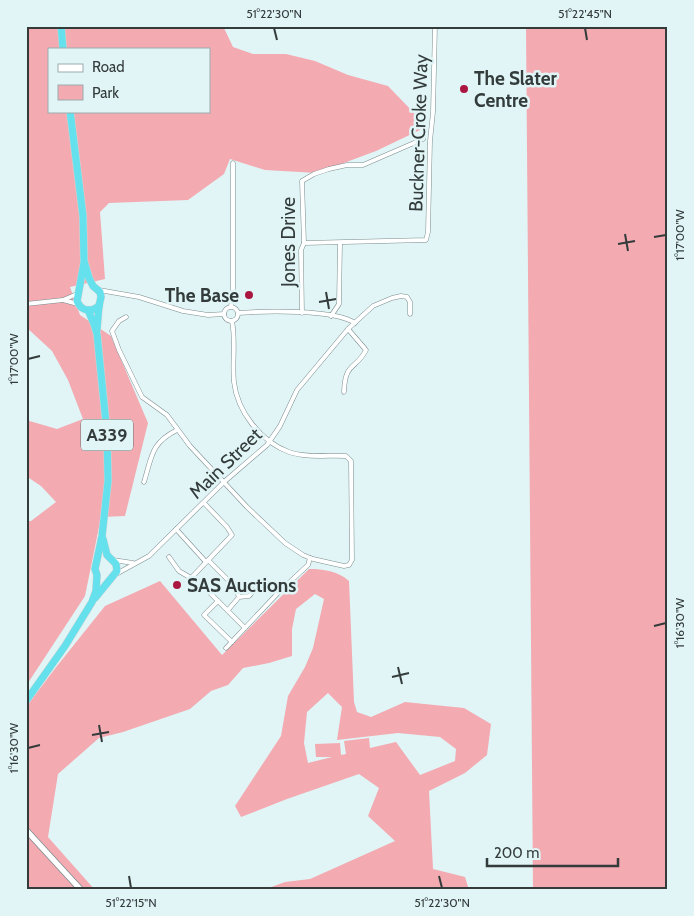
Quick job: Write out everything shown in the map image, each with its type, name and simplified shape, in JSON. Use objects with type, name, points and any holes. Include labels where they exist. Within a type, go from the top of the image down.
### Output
[{"type":"highway","points":[[61,26],[63,48]]},
{"type":"highway","points":[[70,112],[83,216],[84,261],[87,274],[96,288],[100,302],[94,309],[88,310],[78,304],[78,292],[84,261]]},
{"type":"highway","points":[[78,292],[85,286],[96,288]]},
{"type":"highway","name":"A339","points":[[96,566],[102,536],[107,490],[108,449],[97,334],[100,302]]},
{"type":"highway","name":"A339","points":[[88,310],[97,334]]},
{"type":"highway","name":"A339","points":[[102,536],[105,550],[110,559]]},
{"type":"highway","points":[[26,701],[65,646],[92,602],[115,575],[117,567],[110,559],[100,560],[96,566],[96,591],[92,602]]},
{"type":"highway","points":[[97,575],[107,580],[115,575]]},
{"type":"street","name":"Buckner-Croke Way","points":[[340,243],[426,240],[428,232],[435,26]]},
{"type":"street","name":"Jones Drive","points":[[302,313],[301,250],[304,243],[302,181],[314,174],[341,166],[363,165],[423,139]]},
{"type":"street","points":[[231,306],[233,293],[233,163]]},
{"type":"street","points":[[304,243],[340,243],[339,304],[331,316]]},
{"type":"street","points":[[96,288],[116,294],[139,297],[183,311],[208,315],[224,314]]},
{"type":"street","points":[[63,300],[78,292]]},
{"type":"street","points":[[100,302],[116,294]]},
{"type":"street","name":"Main Street","points":[[115,575],[124,568],[149,556],[224,482],[256,456],[270,441],[280,426],[297,390],[348,329],[373,306],[392,298],[407,297],[410,302],[410,314]]},
{"type":"street","points":[[26,304],[63,300],[78,304]]},
{"type":"street","points":[[231,306],[237,309],[238,313],[237,318],[232,321]]},
{"type":"street","points":[[231,306],[226,308],[224,314],[225,318],[232,321]]},
{"type":"street","points":[[238,313],[302,313],[347,319],[355,323]]},
{"type":"street","points":[[126,317],[119,321],[112,331],[142,398],[167,415],[201,459],[275,534],[310,558],[344,566],[349,565],[352,560],[351,461],[346,456],[295,454],[287,451],[270,441],[248,419],[241,408],[236,394],[232,321]]},
{"type":"street","points":[[344,392],[345,376],[348,370],[366,350],[348,329]]},
{"type":"street","points":[[144,482],[154,448],[158,442],[177,430]]},
{"type":"street","points":[[169,557],[179,571],[191,578],[232,535],[228,527],[204,503]]},
{"type":"street","points":[[176,530],[236,587],[239,597]]},
{"type":"street","points":[[226,648],[278,593],[308,565],[310,558]]},
{"type":"street","points":[[110,559],[136,563]]},
{"type":"street","points":[[193,576],[245,628]]},
{"type":"street","points":[[228,610],[239,597],[249,596],[257,586]]},
{"type":"street","points":[[218,601],[204,615],[232,642]]},
{"type":"street","points":[[26,830],[80,890]]},
{"type":"green space","points":[[26,26],[223,26],[233,47],[253,54],[286,54],[315,61],[348,75],[388,86],[415,114],[420,130],[376,151],[317,173],[265,170],[230,159],[224,174],[188,200],[109,203],[100,212],[105,279],[70,287],[80,315],[111,336],[148,423],[125,516],[101,517],[85,596],[26,686],[26,521],[31,521],[56,502],[41,486],[26,476],[26,420],[57,429],[83,419],[68,380],[52,351],[26,327]]},
{"type":"green space","points":[[526,26],[668,26],[668,890],[533,890]]},
{"type":"green space","points":[[309,569],[330,571],[349,581],[354,702],[357,712],[371,717],[405,702],[464,708],[491,724],[487,755],[465,773],[429,791],[433,869],[465,877],[469,890],[263,890],[285,882],[310,879],[395,841],[368,816],[379,788],[359,774],[241,817],[235,806],[281,736],[288,696],[305,667],[313,648],[324,599],[315,594],[296,609],[292,629],[292,656],[243,668],[228,685],[211,691],[190,709],[123,732],[99,738],[58,774],[48,837],[95,890],[26,890],[26,707],[105,606],[160,581],[222,655]],"holes":[[[328,693],[342,707],[337,740],[398,733],[440,737],[456,749],[455,761],[420,775],[396,742],[370,748],[369,738],[344,741],[346,754],[341,755],[340,743],[315,744],[316,757],[332,757],[308,763],[304,743],[307,712]]]},
{"type":"place","name":"The Slater Centre","points":[[464,89]]},
{"type":"place","name":"The Base","points":[[249,295]]},
{"type":"place","name":"SAS Auctions","points":[[177,585]]}]
